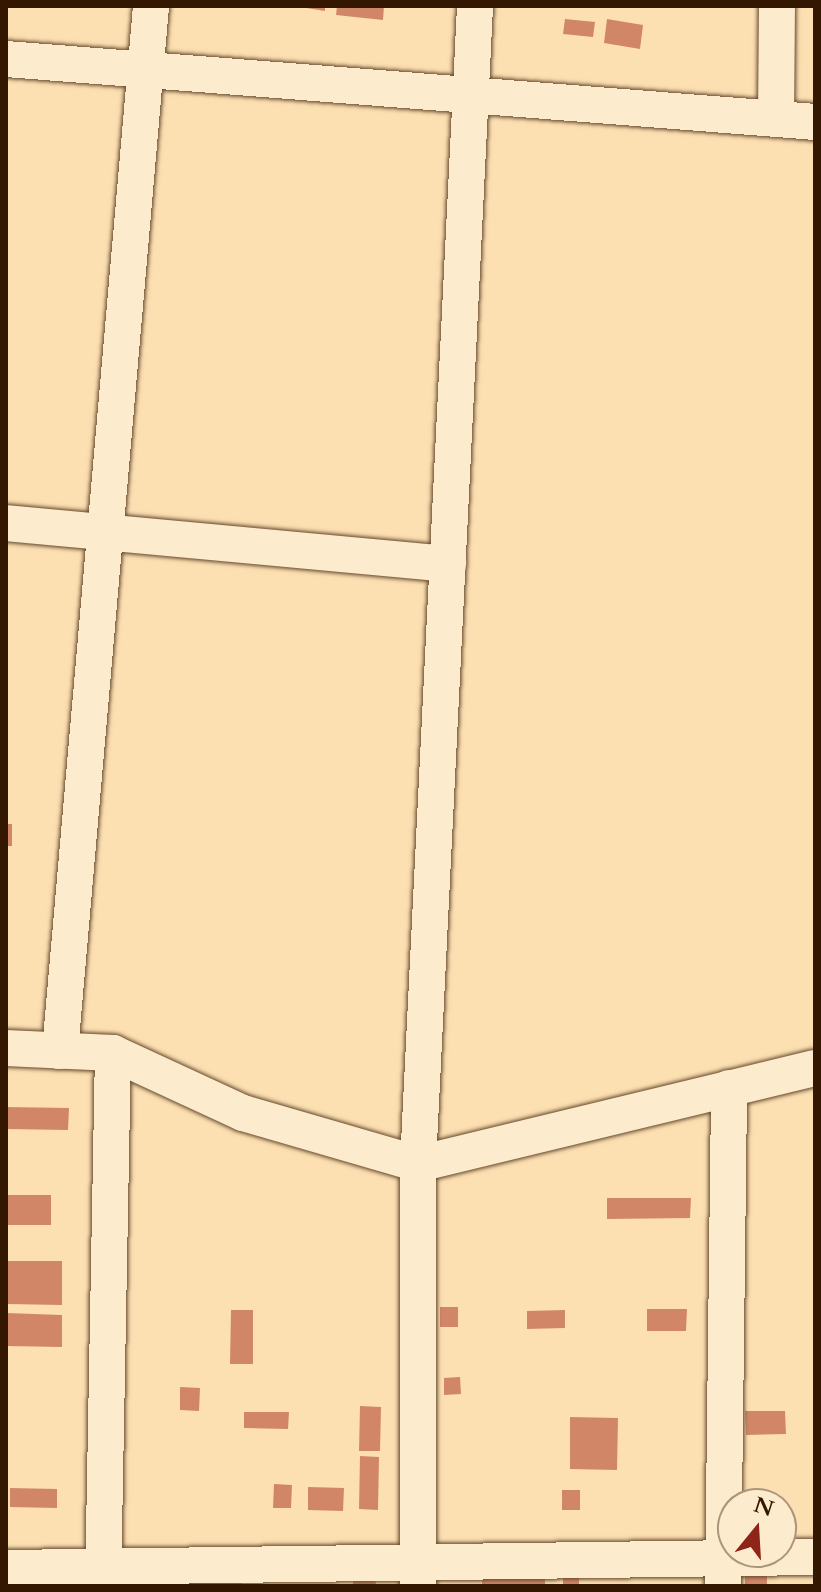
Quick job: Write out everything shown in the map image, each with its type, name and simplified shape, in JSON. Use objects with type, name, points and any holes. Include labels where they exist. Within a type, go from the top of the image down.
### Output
[{"type":"street","points":[[60,1051],[151,6]]},
{"type":"street","points":[[419,1572],[418,1164],[475,6]]},
{"type":"street","points":[[776,119],[777,6]]},
{"type":"street","points":[[6,59],[815,122]]},
{"type":"street","points":[[6,523],[448,564]]},
{"type":"street","points":[[6,1048],[113,1053],[243,1113],[418,1164],[815,1068]]},
{"type":"street","points":[[104,1576],[113,1053]]},
{"type":"street","points":[[724,1571],[729,1088]]},
{"type":"street","points":[[6,1568],[104,1576],[724,1571],[815,1557]]},
{"type":"building","points":[[294,6],[325,6],[325,11]]},
{"type":"building","points":[[337,6],[384,6],[383,20],[336,15]]},
{"type":"building","points":[[565,19],[595,22],[593,37],[563,34]]},
{"type":"building","points":[[607,19],[643,25],[640,49],[604,43]]},
{"type":"building","points":[[6,824],[12,824],[12,846],[6,846]]},
{"type":"building","points":[[6,1107],[69,1108],[68,1130],[6,1129]]},
{"type":"building","points":[[6,1195],[51,1195],[51,1225],[6,1225]]},
{"type":"building","points":[[607,1198],[691,1198],[690,1218],[607,1219]]},
{"type":"building","points":[[6,1261],[62,1261],[62,1305],[6,1304]]},
{"type":"building","points":[[440,1307],[458,1307],[458,1327],[440,1327]]},
{"type":"building","points":[[647,1309],[687,1309],[686,1331],[647,1331]]},
{"type":"building","points":[[231,1310],[253,1310],[253,1364],[230,1364]]},
{"type":"building","points":[[565,1310],[565,1328],[527,1329],[527,1311]]},
{"type":"building","points":[[6,1313],[62,1315],[62,1347],[6,1346]]},
{"type":"building","points":[[460,1377],[461,1394],[444,1395],[444,1378]]},
{"type":"building","points":[[180,1387],[200,1388],[199,1411],[180,1410]]},
{"type":"building","points":[[360,1406],[381,1407],[380,1451],[359,1451]]},
{"type":"building","points":[[745,1411],[785,1411],[786,1434],[746,1435]]},
{"type":"building","points":[[244,1412],[289,1412],[288,1429],[244,1428]]},
{"type":"building","points":[[570,1417],[618,1418],[617,1470],[570,1469]]},
{"type":"building","points":[[360,1456],[379,1457],[378,1510],[359,1509]]},
{"type":"building","points":[[274,1484],[292,1485],[291,1508],[273,1508]]},
{"type":"building","points":[[308,1487],[344,1488],[343,1511],[308,1510]]},
{"type":"building","points":[[10,1488],[57,1489],[57,1508],[10,1507]]},
{"type":"building","points":[[562,1490],[580,1490],[580,1510],[562,1510]]},
{"type":"building","points":[[242,1568],[242,1586],[176,1586],[176,1569]]},
{"type":"building","points":[[482,1568],[545,1569],[545,1586],[482,1586]]},
{"type":"building","points":[[563,1569],[579,1569],[579,1586],[563,1586]]},
{"type":"building","points":[[353,1570],[375,1570],[376,1586],[353,1586]]},
{"type":"building","points":[[745,1573],[767,1573],[767,1586],[745,1586]]}]
